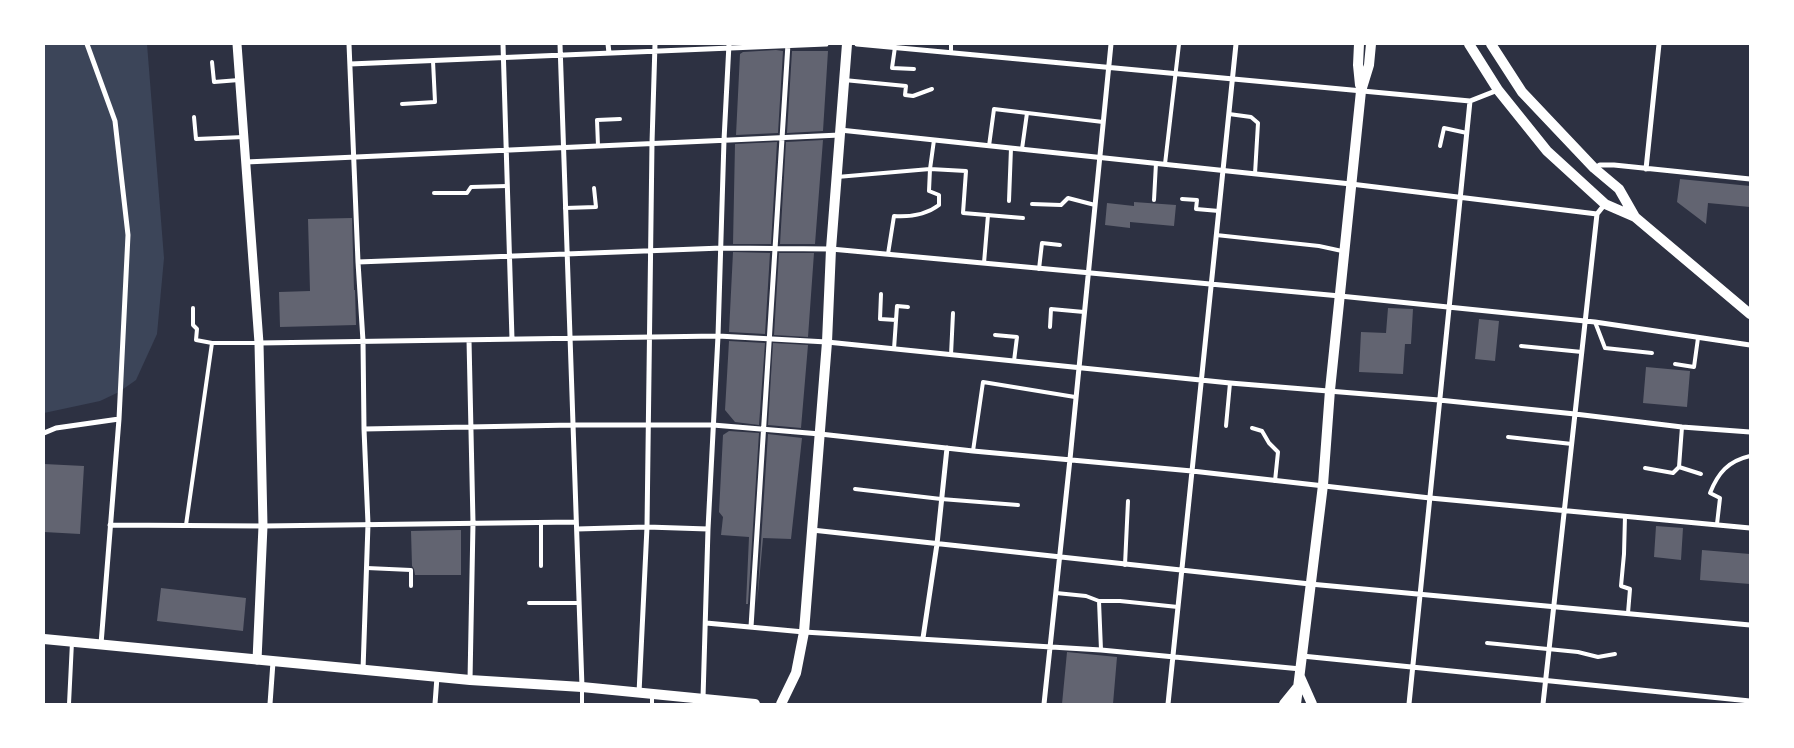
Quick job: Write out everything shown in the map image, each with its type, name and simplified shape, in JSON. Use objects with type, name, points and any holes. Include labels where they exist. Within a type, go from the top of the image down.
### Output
[{"type":"main road","points":[[781,704],[796,673],[804,632],[827,342],[831,249],[847,44]]},
{"type":"main road","points":[[1359,44],[1358,65],[1361,91]]},
{"type":"main road","points":[[1369,65],[1371,44]]},
{"type":"main road","points":[[1296,704],[1323,485],[1330,390],[1361,91],[1376,44]]},
{"type":"main road","points":[[1469,44],[1498,90],[1547,151],[1605,204],[1635,216],[1750,314]]},
{"type":"main road","points":[[1492,44],[1522,92],[1594,168],[1619,189],[1635,216]]},
{"type":"main road","points":[[44,639],[470,680],[582,687],[639,693],[652,699],[703,698],[755,704]]},
{"type":"main road","points":[[1284,704],[1300,677]]},
{"type":"main road","points":[[1300,677],[1312,704]]},
{"type":"street","points":[[87,44],[115,121],[128,235],[119,419],[101,644]]},
{"type":"street","points":[[237,44],[259,343],[263,526],[256,660]]},
{"type":"street","points":[[349,44],[363,341],[368,524],[363,670]]},
{"type":"street","points":[[503,44],[512,340]]},
{"type":"street","points":[[560,44],[582,687]]},
{"type":"street","points":[[608,44],[609,53]]},
{"type":"street","points":[[639,693],[646,527],[655,44]]},
{"type":"street","points":[[350,64],[729,46],[826,44]]},
{"type":"street","points":[[857,44],[1470,101],[1498,90]]},
{"type":"street","points":[[1044,704],[1111,44]]},
{"type":"street","points":[[1168,704],[1236,44]]},
{"type":"street","points":[[1646,169],[1659,44]]},
{"type":"street","points":[[751,627],[788,45]]},
{"type":"street","points":[[703,698],[708,530],[722,248],[724,140],[729,46]]},
{"type":"street","points":[[1409,704],[1470,101]]},
{"type":"street","points":[[246,162],[782,138],[840,132],[1223,170],[1597,214]]},
{"type":"street","points":[[1594,168],[1600,165],[1614,164],[1750,179]]},
{"type":"street","points":[[1543,704],[1597,214],[1605,204]]},
{"type":"street","points":[[358,262],[722,248],[831,249],[1340,296],[1595,322],[1750,345]]},
{"type":"street","points":[[259,343],[718,336],[827,342],[1230,383],[1439,400],[1682,427],[1750,432]]},
{"type":"street","points":[[469,340],[473,523],[470,680]]},
{"type":"street","points":[[44,433],[56,428],[119,419]]},
{"type":"street","points":[[364,429],[573,425],[713,425],[1192,471],[1430,498],[1750,528]]},
{"type":"street","points":[[923,638],[937,544],[947,448]]},
{"type":"street","points":[[110,525],[263,526],[576,522]]},
{"type":"street","points":[[577,529],[646,527],[708,530]]},
{"type":"street","points":[[812,530],[1310,584],[1750,625]]},
{"type":"street","points":[[706,623],[804,632],[1101,650],[1173,657],[1300,677]]},
{"type":"street","points":[[1302,656],[1750,701]]},
{"type":"street","points":[[270,704],[273,662]]},
{"type":"street","points":[[435,704],[438,677]]},
{"type":"lane","points":[[951,53],[952,44]]},
{"type":"lane","points":[[1166,164],[1179,44]]},
{"type":"lane","points":[[895,47],[892,68],[914,70]]},
{"type":"lane","points":[[402,104],[435,102],[433,61]]},
{"type":"lane","points":[[212,62],[214,82],[239,80]]},
{"type":"lane","points":[[844,80],[906,86],[905,95],[913,96],[932,89]]},
{"type":"lane","points":[[989,146],[994,109],[1103,122]]},
{"type":"lane","points":[[1022,149],[1027,113]]},
{"type":"lane","points":[[1229,114],[1251,117],[1258,123],[1255,174]]},
{"type":"lane","points":[[194,118],[196,139],[244,137]]},
{"type":"lane","points":[[598,146],[597,120],[620,119]]},
{"type":"lane","points":[[1440,146],[1444,128],[1467,132]]},
{"type":"lane","points":[[888,254],[894,216],[919,215],[939,205],[938,195],[929,191],[934,140]]},
{"type":"lane","points":[[1009,201],[1011,148]]},
{"type":"lane","points":[[1154,200],[1156,163]]},
{"type":"lane","points":[[836,177],[930,169],[966,171],[963,213],[1023,218]]},
{"type":"lane","points":[[434,193],[467,193],[471,187],[507,186]]},
{"type":"lane","points":[[565,208],[596,207],[594,188]]},
{"type":"lane","points":[[1032,204],[1061,205],[1068,198],[1095,205]]},
{"type":"lane","points":[[1182,199],[1197,200],[1196,209],[1218,211]]},
{"type":"lane","points":[[984,262],[988,215]]},
{"type":"lane","points":[[1216,235],[1320,246],[1345,252]]},
{"type":"lane","points":[[1039,269],[1042,243],[1060,244]]},
{"type":"lane","points":[[881,294],[880,320],[896,320]]},
{"type":"lane","points":[[894,349],[897,306],[908,307]]},
{"type":"lane","points":[[193,308],[193,324],[197,329],[196,340],[212,343],[259,343]]},
{"type":"lane","points":[[1050,327],[1052,309],[1084,312]]},
{"type":"lane","points":[[951,355],[953,312]]},
{"type":"lane","points":[[1595,322],[1605,348],[1652,353]]},
{"type":"lane","points":[[995,335],[1017,337],[1014,361]]},
{"type":"lane","points":[[1676,364],[1694,367],[1698,338]]},
{"type":"lane","points":[[186,526],[212,343]]},
{"type":"lane","points":[[1521,346],[1582,352]]},
{"type":"lane","points":[[973,451],[983,382],[1076,397]]},
{"type":"lane","points":[[1226,426],[1230,383]]},
{"type":"lane","points":[[1645,468],[1673,473],[1680,467],[1682,427]]},
{"type":"lane","points":[[1252,428],[1262,431],[1269,443],[1278,452],[1275,481]]},
{"type":"lane","points":[[1508,436],[1572,444]]},
{"type":"lane","points":[[1717,524],[1720,498],[1710,493],[1720,471],[1750,456]]},
{"type":"lane","points":[[1680,467],[1701,474]]},
{"type":"lane","points":[[855,489],[941,499],[1018,505]]},
{"type":"lane","points":[[1125,565],[1128,501]]},
{"type":"lane","points":[[1625,516],[1621,586],[1630,589],[1628,613]]},
{"type":"lane","points":[[541,522],[541,566]]},
{"type":"lane","points":[[367,568],[411,570],[411,586]]},
{"type":"lane","points":[[1056,594],[1086,596],[1098,601],[1120,601],[1178,607]]},
{"type":"lane","points":[[1098,601],[1101,650]]},
{"type":"lane","points":[[529,603],[578,603]]},
{"type":"lane","points":[[69,704],[72,642]]},
{"type":"lane","points":[[1487,643],[1578,652],[1598,657],[1615,654]]},
{"type":"lane","points":[[582,687],[582,704]]},
{"type":"shaded area","points":[[44,44],[147,44],[164,258],[157,334],[136,380],[119,392],[100,401],[44,413]]},
{"type":"building","points":[[783,51],[778,133],[736,135],[740,54],[743,52]]},
{"type":"building","points":[[792,51],[828,51],[823,131],[787,133]]},
{"type":"building","points":[[823,140],[815,244],[780,244],[786,142]]},
{"type":"building","points":[[777,142],[771,244],[733,244],[735,144]]},
{"type":"building","points":[[1680,179],[1750,186],[1750,207],[1708,203],[1706,224],[1677,202]]},
{"type":"building","points":[[1134,202],[1176,205],[1174,226],[1130,222],[1130,228],[1105,225],[1107,203],[1134,206]]},
{"type":"building","points":[[352,218],[356,325],[280,327],[279,292],[310,291],[308,219]]},
{"type":"building","points":[[733,252],[770,253],[765,334],[729,332]]},
{"type":"building","points":[[779,253],[814,253],[808,337],[774,335]]},
{"type":"building","points":[[1388,308],[1413,309],[1411,344],[1405,344],[1403,374],[1359,372],[1361,332],[1386,333]]},
{"type":"building","points":[[1479,319],[1499,321],[1495,361],[1475,359]]},
{"type":"building","points":[[729,341],[765,343],[759,425],[735,422],[725,410]]},
{"type":"building","points":[[773,343],[808,345],[801,428],[768,425]]},
{"type":"building","points":[[1646,367],[1690,371],[1687,407],[1643,403]]},
{"type":"building","points":[[729,431],[759,433],[748,604],[746,604],[749,537],[721,535],[723,517],[719,512],[723,435]]},
{"type":"building","points":[[768,434],[802,438],[791,539],[763,538],[757,604]]},
{"type":"building","points":[[44,464],[84,466],[80,534],[44,532]]},
{"type":"building","points":[[1656,526],[1683,528],[1681,560],[1654,557]]},
{"type":"building","points":[[461,530],[461,575],[415,575],[412,566],[411,531]]},
{"type":"building","points":[[1702,550],[1750,554],[1750,584],[1700,580]]},
{"type":"building","points":[[161,588],[246,598],[243,631],[157,621]]},
{"type":"building","points":[[1067,652],[1117,657],[1113,704],[1062,704]]}]
